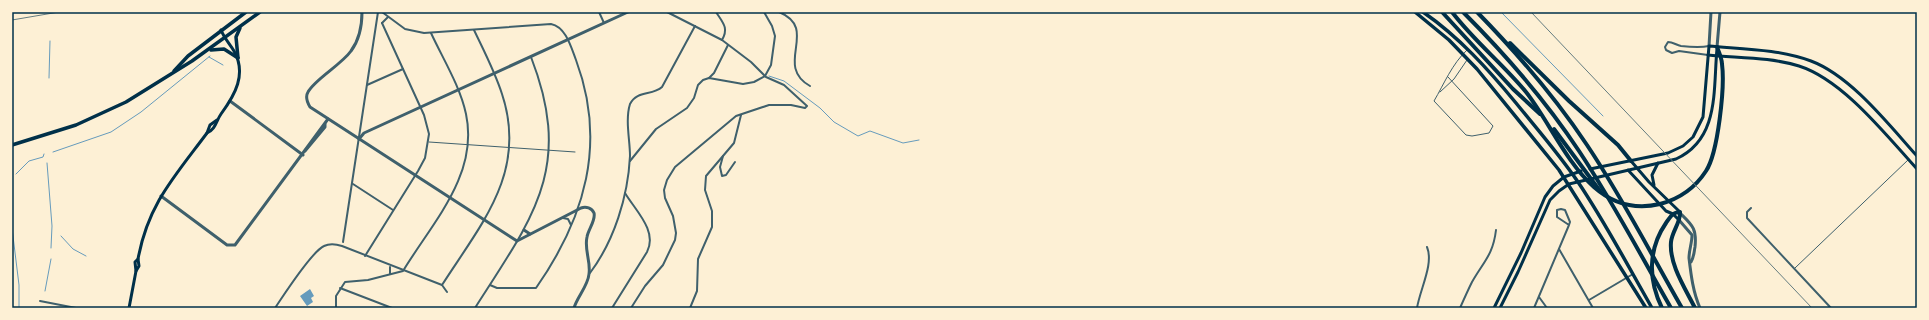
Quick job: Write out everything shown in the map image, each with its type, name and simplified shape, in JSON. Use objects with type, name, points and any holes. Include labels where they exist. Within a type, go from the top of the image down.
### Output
[{"type":"highway","points":[[1442,12],[1513,89],[1554,128],[1620,218]]},
{"type":"highway","points":[[1452,12],[1475,40],[1519,84],[1543,115],[1582,177],[1602,193],[1619,202],[1636,205],[1649,206],[1677,198],[1698,181],[1707,169],[1713,155],[1721,98],[1723,65],[1718,56],[1717,47]]},
{"type":"highway","points":[[1463,12],[1504,54],[1544,102],[1579,151],[1620,218],[1671,308]]},
{"type":"highway","points":[[1477,12],[1569,101],[1618,145],[1631,160]]},
{"type":"highway","points":[[1477,12],[1538,80],[1587,146],[1682,308]]},
{"type":"highway","points":[[1662,308],[1654,286],[1652,270],[1653,256],[1659,235],[1673,214],[1680,212],[1679,220],[1672,236],[1672,255],[1695,308]]},
{"type":"main road","points":[[172,73],[188,56],[246,12]]},
{"type":"main road","points":[[12,145],[69,128],[98,116],[132,98],[206,51],[260,12]]},
{"type":"main road","points":[[1414,12],[1442,34],[1468,59],[1495,90],[1569,184],[1646,308]]},
{"type":"main road","points":[[1423,12],[1446,29],[1468,49],[1528,117],[1578,182],[1652,308]]},
{"type":"main road","points":[[129,308],[136,271],[135,263],[138,259],[145,227],[161,196],[207,133],[209,126],[217,120],[230,101],[239,82],[236,37],[238,30],[244,24]]},
{"type":"main road","points":[[221,30],[224,38],[238,58]]},
{"type":"main road","points":[[1494,308],[1516,264],[1545,197],[1553,186],[1564,178],[1580,171],[1673,151],[1688,142],[1697,132],[1703,117],[1708,46],[1784,54],[1803,58],[1824,67],[1856,91],[1917,156]]},
{"type":"main road","points":[[206,51],[216,48],[224,48],[238,58]]},
{"type":"main road","points":[[1708,55],[1788,63],[1819,74],[1847,95],[1917,169]]},
{"type":"main road","points":[[1500,308],[1518,272],[1546,206],[1553,195],[1569,184],[1636,167],[1676,159],[1694,148],[1704,136],[1711,120],[1718,56]]},
{"type":"main road","points":[[1631,160],[1680,212]]},
{"type":"main road","points":[[1628,170],[1631,160]]},
{"type":"main road","points":[[1654,186],[1652,178],[1653,171],[1658,163]]},
{"type":"main road","points":[[1628,170],[1666,211],[1673,214],[1679,220]]},
{"type":"street","points":[[362,12],[360,30],[353,49],[307,94],[307,102],[310,107],[517,241]]},
{"type":"street","points":[[343,242],[378,12]]},
{"type":"street","points":[[382,12],[400,26],[410,31],[431,33],[548,23],[560,28],[568,40],[583,81],[590,122],[588,167],[579,209],[560,248],[535,289],[496,288],[490,285]]},
{"type":"street","points":[[599,12],[604,23]]},
{"type":"street","points":[[359,139],[364,133],[628,12]]},
{"type":"street","points":[[626,308],[631,308],[644,286],[666,261],[675,237],[673,216],[664,193],[670,174],[681,161],[706,143],[732,119],[741,115],[768,105],[791,105],[805,108],[807,106],[784,85],[765,76],[751,62],[722,40],[667,12]]},
{"type":"street","points":[[716,12],[726,28],[726,33],[722,40]]},
{"type":"street","points":[[709,78],[743,84],[754,82],[765,76],[771,65],[775,36],[772,26],[764,12]]},
{"type":"street","points":[[779,12],[790,18],[798,33],[798,41],[793,60],[799,77],[810,86]]},
{"type":"street","points":[[1708,55],[1679,51],[1672,53],[1666,50],[1665,47],[1668,42],[1701,48],[1708,46],[1711,12]]},
{"type":"street","points":[[1717,47],[1720,12]]},
{"type":"street","points":[[377,23],[382,23],[388,17]]},
{"type":"street","points":[[365,256],[425,158],[428,142],[427,122],[382,23]]},
{"type":"street","points":[[574,308],[589,274],[602,254],[614,228],[625,192],[629,162],[630,104],[637,96],[662,87],[695,26]]},
{"type":"street","points":[[442,285],[494,202],[501,187],[506,170],[509,148],[508,115],[503,94],[474,30]]},
{"type":"street","points":[[336,308],[336,296],[340,288],[347,280],[364,281],[403,271],[450,198],[462,173],[469,145],[466,115],[458,90],[431,33]]},
{"type":"street","points":[[629,162],[656,129],[687,108],[694,98],[699,84],[714,73],[728,45]]},
{"type":"street","points":[[1679,45],[1679,51]]},
{"type":"street","points":[[475,308],[524,230],[542,191],[549,151],[549,130],[546,102],[531,57]]},
{"type":"street","points":[[367,85],[403,69]]},
{"type":"street","points":[[230,101],[303,155]]},
{"type":"street","points":[[690,308],[697,291],[698,259],[712,226],[712,210],[705,190],[706,176],[734,142],[741,115]]},
{"type":"street","points":[[161,196],[227,245],[232,246],[240,241],[305,151],[325,127],[328,119]]},
{"type":"street","points":[[723,154],[720,167],[722,176],[726,175],[735,162]]},
{"type":"street","points":[[353,184],[394,210]]},
{"type":"street","points":[[612,308],[647,252],[650,244],[646,226],[625,192]]},
{"type":"street","points":[[517,241],[579,209],[588,208],[594,215],[586,240],[589,274]]},
{"type":"street","points":[[1751,208],[1747,212],[1747,218],[1832,308]]},
{"type":"street","points":[[1534,308],[1539,297],[1569,225],[1570,222],[1565,210],[1557,210],[1557,217],[1569,225]]},
{"type":"street","points":[[1680,212],[1693,226],[1696,235],[1694,258],[1691,262]]},
{"type":"street","points":[[562,218],[570,221],[570,228]]},
{"type":"street","points":[[1679,220],[1692,235],[1690,258],[1693,286],[1700,308]]},
{"type":"street","points":[[524,230],[530,234]]},
{"type":"street","points":[[1460,308],[1472,281],[1487,261],[1496,230]]},
{"type":"street","points":[[275,308],[315,254],[324,246],[335,244],[442,285],[447,292]]},
{"type":"street","points":[[1417,308],[1419,294],[1430,262],[1430,254],[1427,246]]},
{"type":"street","points":[[1559,249],[1593,308]]},
{"type":"street","points":[[390,266],[390,274]]},
{"type":"street","points":[[1589,300],[1633,274]]},
{"type":"street","points":[[340,288],[392,308]]},
{"type":"street","points":[[1539,297],[1547,308]]},
{"type":"street","points":[[40,301],[76,308]]},
{"type":"lane","points":[[1448,77],[1493,126],[1489,132],[1472,136],[1464,133],[1434,101],[1448,77],[1463,54],[1468,49]]},
{"type":"lane","points":[[1439,92],[1452,81],[1468,59]]},
{"type":"lane","points":[[428,142],[575,152]]},
{"type":"lane","points":[[1794,268],[1909,160]]},
{"type":"water","points":[[310,289],[314,296],[311,298],[313,302],[307,306],[300,296]]},
{"type":"waterway","points":[[1501,12],[1603,116]]},
{"type":"waterway","points":[[49,78],[50,41]]},
{"type":"waterway","points":[[53,152],[111,132],[141,112],[210,56]]},
{"type":"waterway","points":[[209,57],[223,65]]},
{"type":"waterway","points":[[769,76],[784,81],[820,108],[834,122],[858,136],[870,131],[903,143],[919,140]]},
{"type":"waterway","points":[[16,174],[29,161],[43,157],[44,154]]},
{"type":"waterway","points":[[47,163],[52,226],[51,248]]},
{"type":"waterway","points":[[12,228],[19,285],[19,308]]},
{"type":"waterway","points":[[61,236],[73,249],[86,256]]},
{"type":"waterway","points":[[45,291],[51,259]]},
{"type":"railway","points":[[12,20],[59,12]]},
{"type":"railway","points":[[1531,12],[1812,308]]}]
